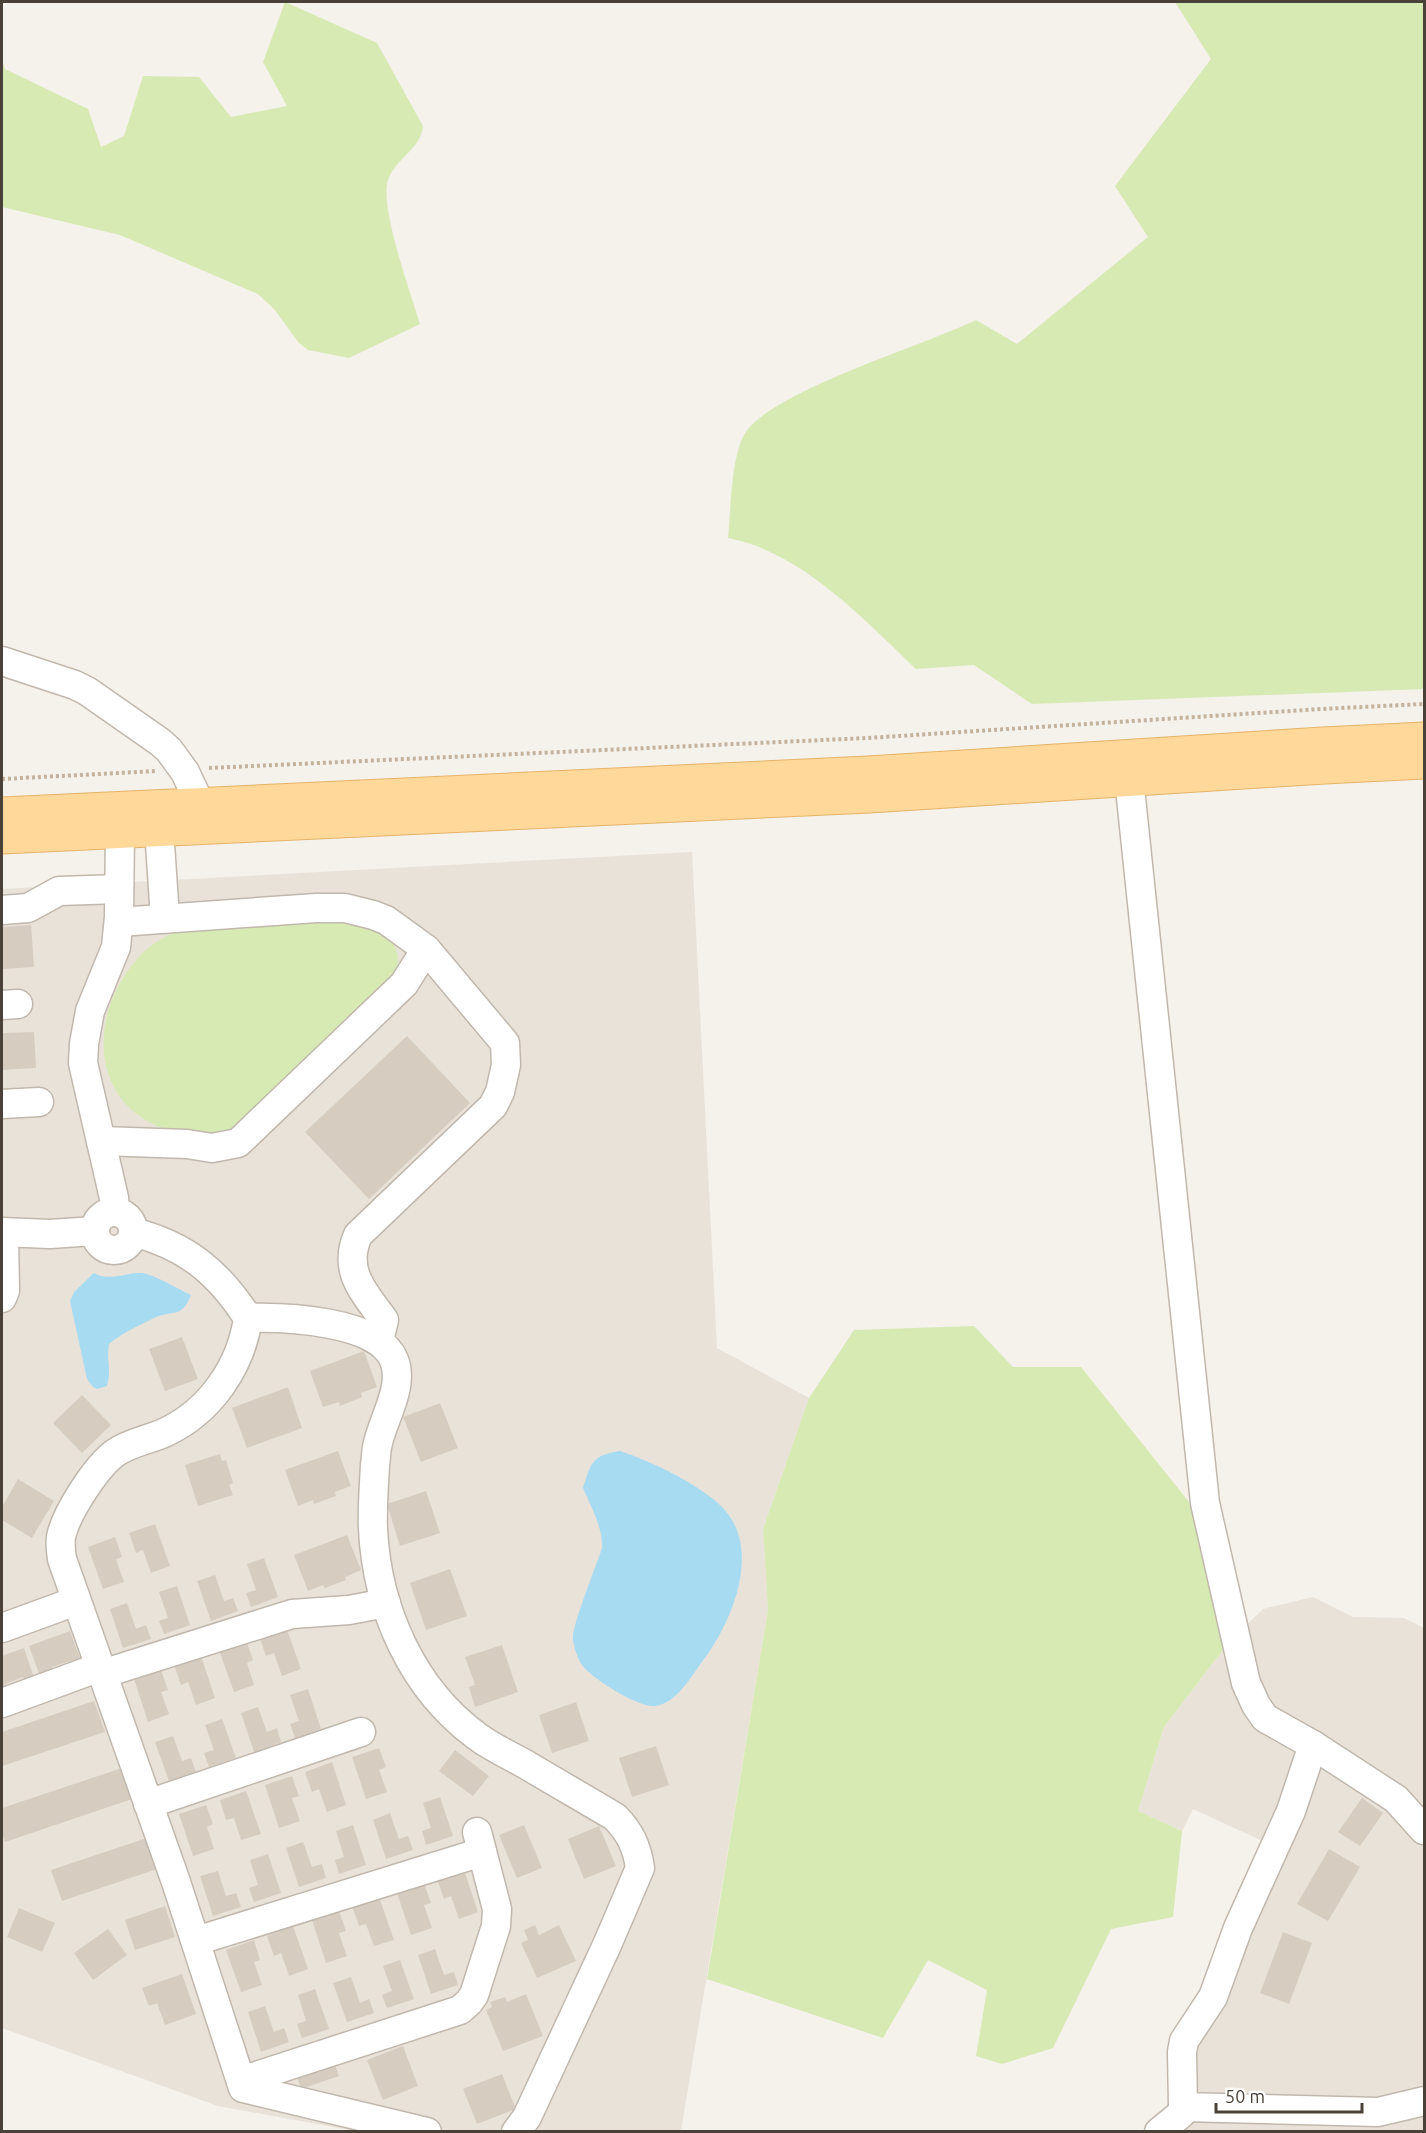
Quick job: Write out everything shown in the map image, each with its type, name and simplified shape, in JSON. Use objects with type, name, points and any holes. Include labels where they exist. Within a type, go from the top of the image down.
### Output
[{"type":"main road","points":[[2,814],[868,773],[1425,739]]},
{"type":"main road","points":[[2,837],[870,796],[1425,762]]},
{"type":"street","points":[[2,661],[87,691],[160,742],[184,770],[200,804]]},
{"type":"street","points":[[1129,779],[1205,1503],[1246,1683],[1265,1718],[1313,1745],[1396,1798],[1425,1830]]},
{"type":"street","points":[[159,829],[165,918]]},
{"type":"street","points":[[115,1225],[114,1198],[83,1063],[90,1011],[116,947],[119,922],[120,831]]},
{"type":"street","points":[[2,910],[28,908],[59,891],[119,889]]},
{"type":"street","points":[[119,922],[316,908],[345,908],[373,915],[386,920],[426,948],[505,1043],[506,1065],[500,1092],[493,1106],[358,1235],[354,1245],[352,1266],[360,1286],[384,1320],[379,1341]]},
{"type":"street","points":[[101,1141],[187,1144],[212,1148],[238,1143],[404,984],[426,948]]},
{"type":"street","points":[[2,1104],[39,1102]]},
{"type":"street","points":[[2,1298],[5,1291],[3,1232],[50,1234],[115,1225],[170,1244],[201,1263],[225,1286],[248,1318],[241,1350],[235,1364],[207,1401],[188,1420],[165,1433],[138,1442],[114,1454],[96,1471],[64,1527],[61,1538],[62,1559],[196,1941],[243,2088],[427,2132]]},
{"type":"street","points":[[248,1318],[271,1317],[316,1322],[339,1327],[379,1341],[385,1346],[394,1360],[397,1383],[377,1448],[373,1498],[376,1559],[386,1603],[399,1638],[411,1662],[441,1704],[460,1722],[488,1743],[615,1817],[629,1833],[638,1855],[640,1868],[607,1945],[527,2117],[516,2132]]},
{"type":"street","points":[[2,1628],[76,1600]]},
{"type":"street","points":[[2,1703],[101,1670],[292,1614],[349,1610],[386,1603]]},
{"type":"street","points":[[148,1804],[361,1732]]},
{"type":"street","points":[[1160,2132],[1181,2114],[1184,2041],[1213,1997],[1238,1928],[1290,1811],[1313,1745]]},
{"type":"street","points":[[196,1941],[479,1842],[497,1909],[496,1926],[474,1995],[469,2002],[460,2010],[241,2081]]},
{"type":"street","points":[[1183,2107],[1378,2112],[1425,2101]]},
{"type":"path","points":[[2,779],[867,738],[1425,704]]},
{"type":"shaded area","points":[[692,852],[717,1348],[809,1398],[763,1529],[768,1610],[681,2131],[355,2131],[218,2106],[2,2028],[2,889]]},
{"type":"shaded area","points":[[1313,1597],[1353,1617],[1404,1618],[1424,1628],[1424,2131],[1146,2131],[1178,2108],[1173,2058],[1269,1844],[1193,1809],[1182,1831],[1138,1811],[1164,1727],[1229,1642],[1263,1609]]},
{"type":"green space","points":[[285,2],[377,43],[423,126],[418,141],[391,173],[386,192],[397,250],[420,324],[349,358],[308,350],[299,343],[274,309],[258,294],[120,235],[2,207],[2,60],[5,69],[88,109],[101,147],[124,136],[143,76],[199,77],[231,117],[287,106],[263,62]]},
{"type":"green space","points":[[1175,2],[1424,2],[1424,689],[1032,704],[974,665],[916,669],[853,609],[806,572],[755,545],[728,538],[736,457],[744,435],[758,419],[814,386],[976,320],[1017,344],[1148,237],[1115,186],[1211,59]]},
{"type":"green space","points":[[209,922],[370,922],[392,939],[398,956],[397,970],[341,1029],[232,1131],[198,1136],[165,1129],[140,1116],[121,1099],[110,1078],[104,1054],[104,1029],[110,1005],[121,981],[137,959],[161,939],[189,927]]},
{"type":"green space","points":[[974,1326],[1013,1367],[1081,1367],[1189,1502],[1229,1642],[1164,1727],[1138,1811],[1182,1831],[1173,1917],[1111,1929],[1053,2048],[1002,2064],[976,2056],[987,1990],[928,1960],[883,2038],[707,1979],[768,1610],[763,1529],[809,1398],[854,1330]]},
{"type":"water","points":[[94,1273],[105,1277],[147,1274],[191,1295],[180,1311],[160,1315],[109,1344],[107,1386],[97,1389],[87,1379],[70,1301],[74,1292]]},
{"type":"water","points":[[620,1451],[674,1474],[713,1499],[723,1508],[735,1525],[741,1543],[742,1564],[739,1584],[725,1625],[684,1687],[671,1699],[656,1706],[649,1706],[628,1698],[587,1671],[580,1662],[573,1639],[580,1610],[602,1548],[599,1525],[583,1488],[591,1466],[598,1458]]},
{"type":"building","points":[[31,925],[34,967],[2,969],[2,927]]},
{"type":"building","points":[[34,1032],[36,1068],[2,1070],[2,1033]]},
{"type":"building","points":[[407,1036],[470,1103],[369,1199],[305,1132]]},
{"type":"building","points":[[182,1337],[198,1379],[165,1391],[149,1349]]},
{"type":"building","points":[[364,1351],[377,1387],[361,1393],[362,1397],[340,1406],[339,1402],[323,1407],[310,1371]]},
{"type":"building","points":[[288,1387],[302,1428],[247,1448],[232,1408]]},
{"type":"building","points":[[82,1395],[111,1425],[82,1453],[53,1423]]},
{"type":"building","points":[[440,1403],[458,1448],[421,1462],[403,1417]]},
{"type":"building","points":[[338,1451],[351,1486],[335,1492],[336,1496],[314,1504],[313,1500],[298,1506],[285,1470]]},
{"type":"building","points":[[220,1454],[222,1461],[226,1460],[233,1483],[229,1485],[233,1495],[198,1506],[185,1465]]},
{"type":"building","points":[[18,1479],[54,1501],[32,1538],[2,1520],[2,1507]]},
{"type":"building","points":[[426,1491],[440,1533],[400,1546],[387,1504]]},
{"type":"building","points":[[155,1524],[170,1566],[151,1573],[143,1550],[136,1553],[129,1533]]},
{"type":"building","points":[[347,1535],[361,1570],[345,1577],[346,1580],[325,1588],[323,1585],[308,1591],[294,1555]]},
{"type":"building","points":[[115,1537],[122,1557],[116,1559],[124,1582],[103,1589],[88,1547]]},
{"type":"building","points":[[264,1558],[278,1597],[251,1607],[246,1593],[256,1590],[247,1564]]},
{"type":"building","points":[[450,1569],[467,1616],[426,1630],[410,1583]]},
{"type":"building","points":[[215,1575],[224,1601],[233,1598],[238,1611],[211,1621],[197,1581]]},
{"type":"building","points":[[177,1586],[190,1625],[164,1634],[159,1621],[168,1618],[159,1592]]},
{"type":"building","points":[[127,1603],[136,1629],[146,1625],[151,1639],[123,1648],[110,1609]]},
{"type":"building","points":[[286,1627],[301,1669],[282,1676],[274,1653],[266,1656],[259,1636]]},
{"type":"building","points":[[70,1631],[81,1661],[71,1664],[70,1661],[52,1667],[53,1671],[40,1676],[29,1646]]},
{"type":"building","points":[[246,1640],[253,1660],[247,1663],[254,1685],[234,1692],[219,1650]]},
{"type":"building","points":[[502,1645],[518,1692],[475,1707],[469,1687],[475,1685],[465,1657]]},
{"type":"building","points":[[24,1648],[34,1678],[25,1681],[23,1677],[5,1684],[7,1688],[2,1690],[2,1656]]},
{"type":"building","points":[[201,1656],[215,1698],[196,1705],[188,1682],[181,1685],[174,1665]]},
{"type":"building","points":[[161,1670],[168,1690],[161,1692],[169,1714],[148,1722],[134,1679]]},
{"type":"building","points":[[308,1689],[321,1729],[295,1738],[290,1724],[299,1721],[290,1695]]},
{"type":"building","points":[[94,1701],[105,1732],[2,1766],[2,1732]]},
{"type":"building","points":[[576,1702],[589,1741],[552,1753],[539,1715]]},
{"type":"building","points":[[258,1707],[267,1732],[277,1728],[281,1742],[254,1752],[241,1713]]},
{"type":"building","points":[[222,1719],[236,1758],[209,1767],[204,1753],[214,1750],[205,1725]]},
{"type":"building","points":[[173,1736],[182,1761],[191,1758],[196,1772],[169,1781],[155,1742]]},
{"type":"building","points":[[656,1746],[669,1785],[632,1797],[619,1758]]},
{"type":"building","points":[[379,1748],[386,1767],[379,1770],[387,1792],[366,1799],[352,1757]]},
{"type":"building","points":[[455,1750],[489,1776],[473,1796],[439,1771]]},
{"type":"building","points":[[332,1762],[346,1805],[327,1812],[319,1789],[312,1792],[305,1772]]},
{"type":"building","points":[[122,1768],[132,1799],[5,1842],[2,1833],[2,1808]]},
{"type":"building","points":[[292,1776],[299,1796],[292,1798],[300,1821],[279,1828],[265,1785]]},
{"type":"building","points":[[246,1791],[261,1834],[241,1840],[234,1818],[226,1820],[220,1800]]},
{"type":"building","points":[[440,1797],[453,1836],[426,1845],[422,1831],[431,1828],[423,1803]]},
{"type":"building","points":[[1362,1798],[1383,1813],[1360,1846],[1338,1832]]},
{"type":"building","points":[[206,1805],[213,1824],[207,1827],[214,1849],[193,1856],[179,1814]]},
{"type":"building","points":[[390,1813],[399,1839],[408,1836],[413,1850],[386,1859],[373,1820]]},
{"type":"building","points":[[353,1825],[366,1865],[339,1874],[335,1860],[344,1857],[336,1831]]},
{"type":"building","points":[[524,1825],[542,1868],[517,1878],[499,1835]]},
{"type":"building","points":[[599,1826],[616,1866],[584,1879],[568,1839]]},
{"type":"building","points":[[147,1838],[157,1869],[62,1901],[51,1870]]},
{"type":"building","points":[[303,1842],[312,1867],[322,1864],[326,1878],[299,1887],[286,1848]]},
{"type":"building","points":[[1329,1849],[1360,1867],[1328,1921],[1297,1904]]},
{"type":"building","points":[[268,1854],[281,1893],[254,1902],[249,1888],[258,1885],[250,1860]]},
{"type":"building","points":[[464,1870],[478,1912],[459,1919],[451,1896],[444,1899],[437,1879]]},
{"type":"building","points":[[218,1871],[226,1896],[236,1893],[241,1907],[213,1916],[200,1876]]},
{"type":"building","points":[[424,1883],[431,1903],[424,1905],[432,1928],[411,1935],[397,1893]]},
{"type":"building","points":[[379,1897],[394,1940],[374,1946],[366,1924],[359,1926],[352,1906]]},
{"type":"building","points":[[165,1906],[175,1937],[135,1950],[125,1920]]},
{"type":"building","points":[[19,1908],[55,1923],[42,1952],[7,1937]]},
{"type":"building","points":[[339,1911],[346,1931],[339,1933],[347,1956],[326,1963],[312,1920]]},
{"type":"building","points":[[535,1925],[539,1935],[559,1925],[576,1961],[537,1978],[521,1943],[528,1940],[524,1930]]},
{"type":"building","points":[[293,1926],[308,1969],[289,1976],[281,1953],[274,1956],[267,1936]]},
{"type":"building","points":[[108,1929],[127,1955],[93,1980],[74,1953]]},
{"type":"building","points":[[1283,1932],[1312,1943],[1289,2004],[1260,1993]]},
{"type":"building","points":[[254,1940],[260,1960],[254,1962],[262,1985],[241,1992],[226,1950]]},
{"type":"building","points":[[435,1949],[444,1975],[454,1972],[458,1985],[431,1994],[418,1955]]},
{"type":"building","points":[[400,1960],[414,1999],[387,2008],[382,1995],[392,1991],[383,1966]]},
{"type":"building","points":[[182,1974],[196,2014],[165,2025],[157,2003],[149,2006],[142,1988]]},
{"type":"building","points":[[351,1977],[360,2003],[369,1999],[374,2013],[347,2022],[333,1983]]},
{"type":"building","points":[[315,1989],[329,2029],[302,2038],[297,2024],[306,2021],[298,1995]]},
{"type":"building","points":[[526,1994],[543,2036],[503,2051],[486,2010],[492,2007],[490,2002],[505,1997],[507,2002]]},
{"type":"building","points":[[265,2006],[274,2032],[284,2028],[289,2042],[261,2052],[248,2012]]},
{"type":"building","points":[[403,2046],[418,2086],[383,2100],[367,2060]]},
{"type":"building","points":[[333,2059],[339,2076],[301,2089],[295,2071]]},
{"type":"building","points":[[502,2074],[516,2109],[477,2124],[463,2089]]}]
